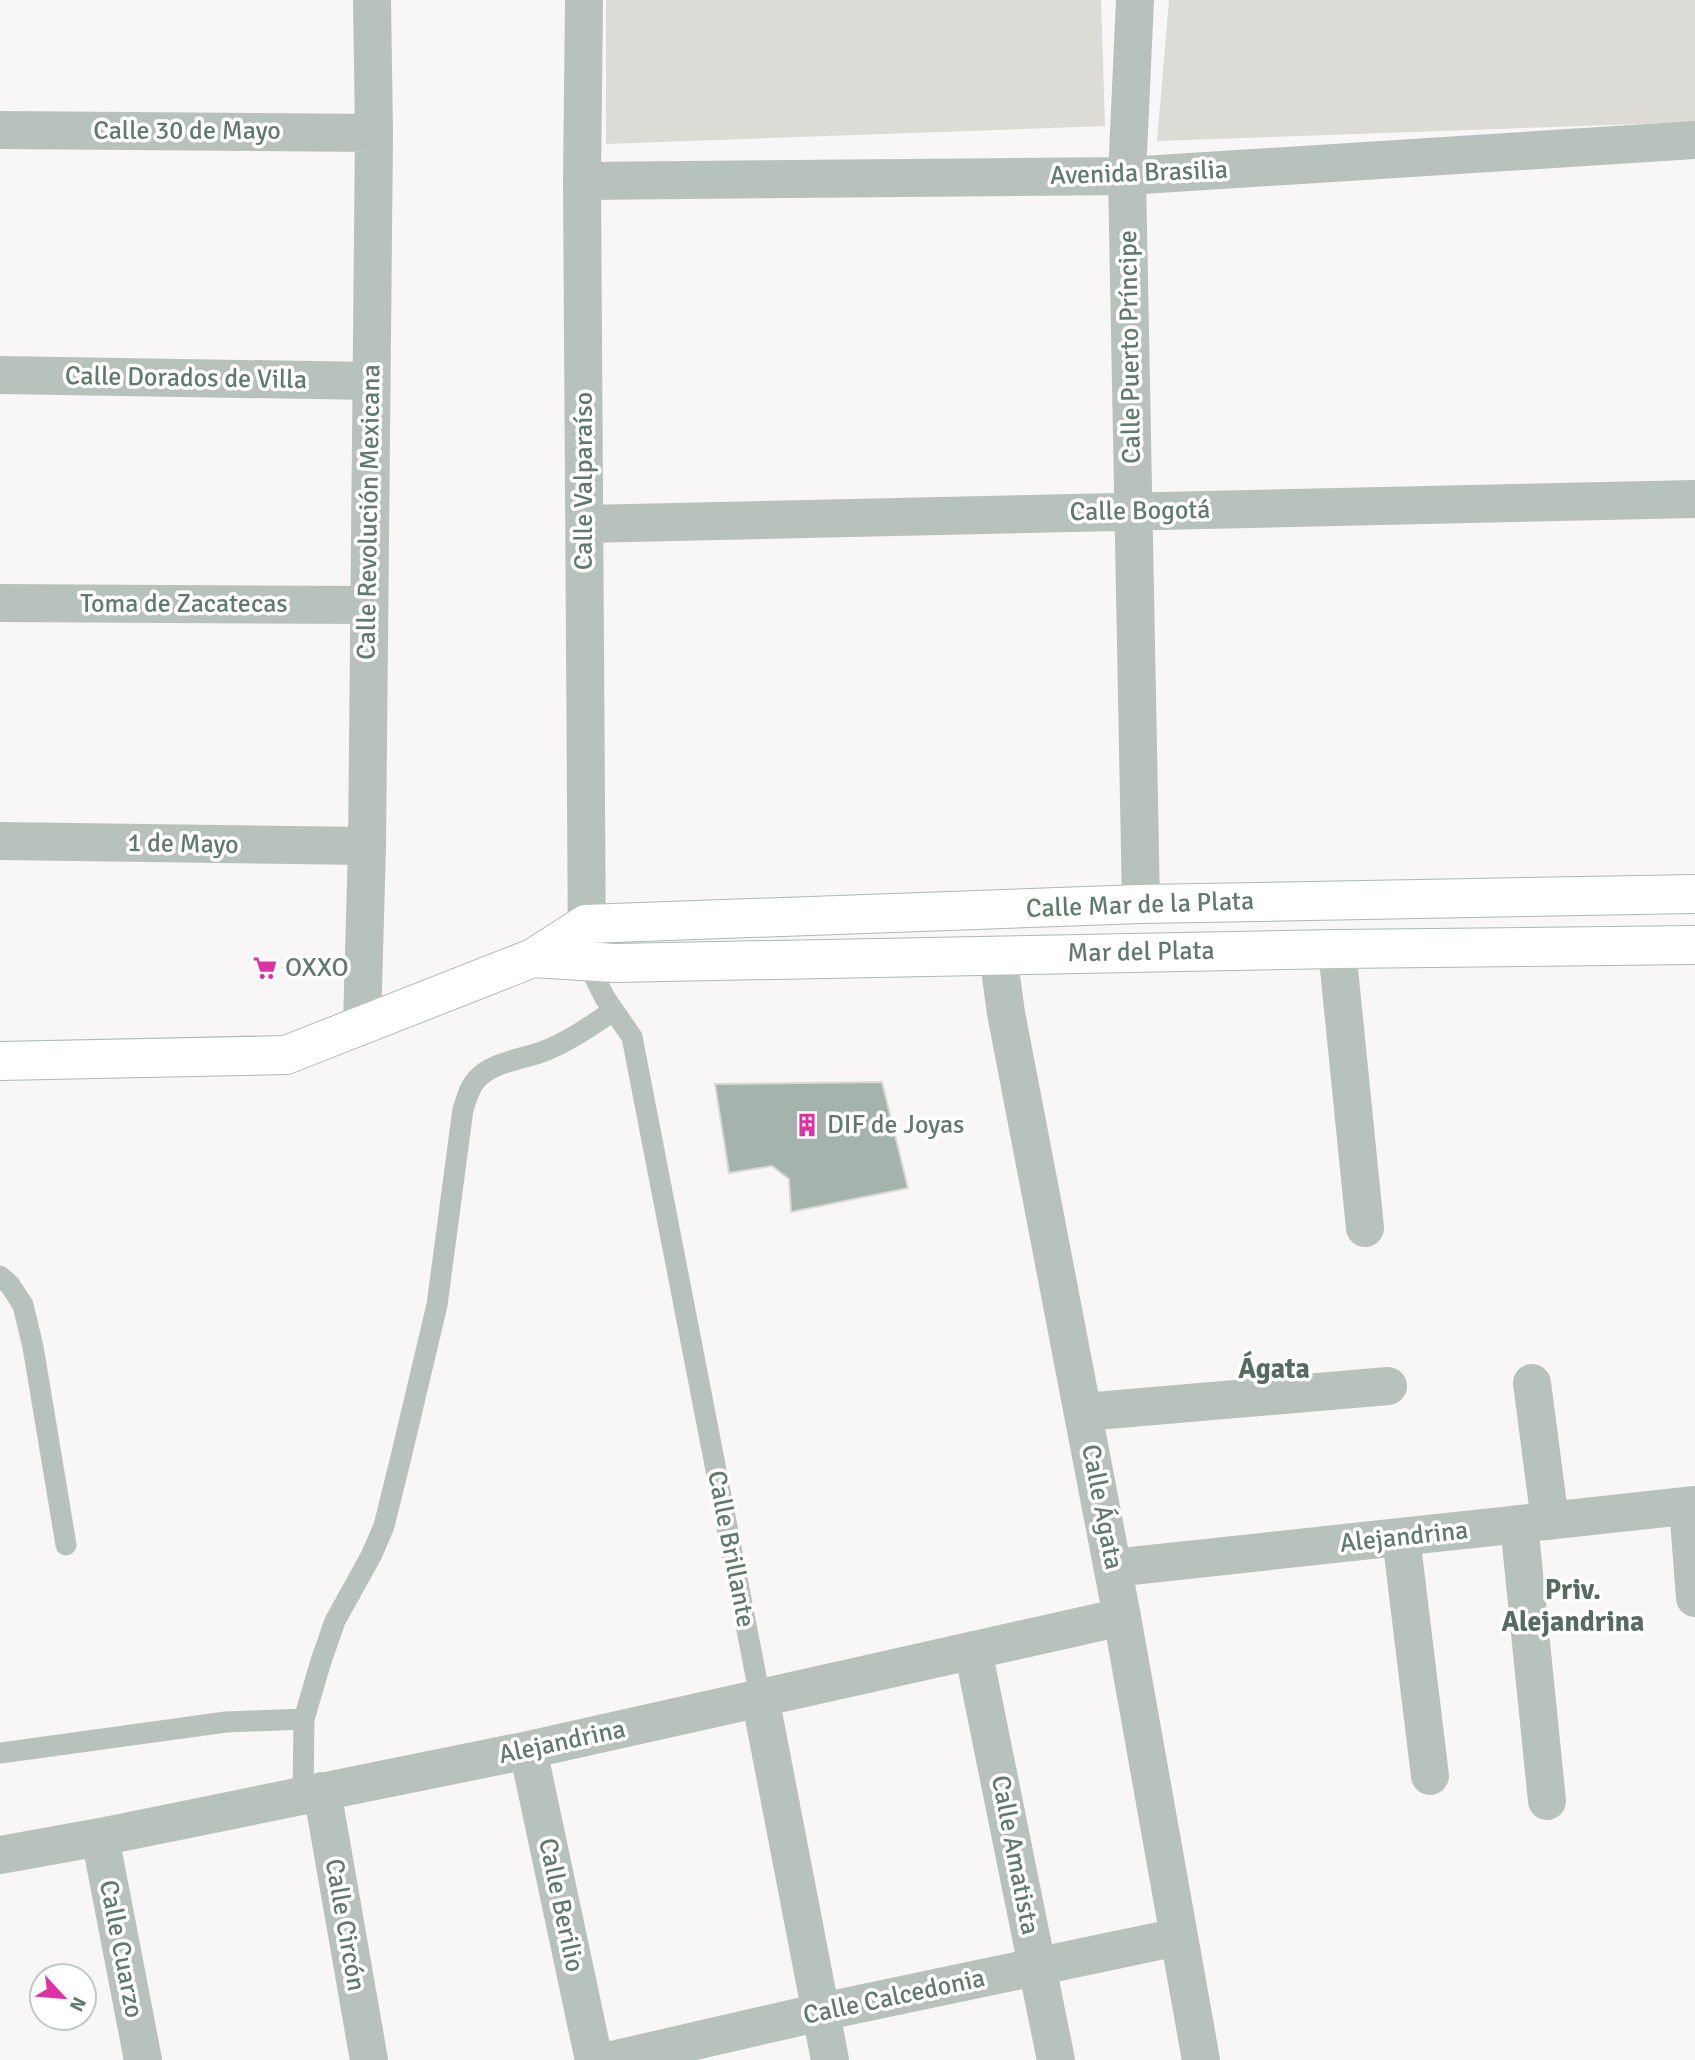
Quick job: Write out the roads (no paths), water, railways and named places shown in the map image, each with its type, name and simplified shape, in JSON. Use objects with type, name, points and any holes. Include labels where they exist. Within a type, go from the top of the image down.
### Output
[{"type":"main road","name":"Calle Mar de la Plata","points":[[586,924],[1140,904],[1695,894]]},
{"type":"main road","points":[[0,1061],[286,1055],[533,958],[586,924]]},
{"type":"main road","name":"Mar del Plata","points":[[533,958],[629,963],[1695,945]]},
{"type":"street","name":"Calle Revolución Mexicana","points":[[362,1024],[367,846],[374,133],[372,0]]},
{"type":"street","name":"Calle Valparaíso","points":[[584,0],[582,181],[587,962]]},
{"type":"street","name":"Calle Puerto Príncipe","points":[[1135,0],[1127,176],[1140,904]]},
{"type":"street","name":"Calle 30 de Mayo","points":[[0,130],[374,133]]},
{"type":"street","name":"Avenida Brasilia","points":[[582,181],[1127,176],[1695,140]]},
{"type":"street","name":"Calle Dorados de Villa","points":[[0,375],[371,382]]},
{"type":"street","name":"Calle Bogotá","points":[[585,524],[1695,499]]},
{"type":"street","name":"Toma de Zacatecas","points":[[0,603],[368,605]]},
{"type":"street","name":"1 de Mayo","points":[[0,841],[367,846]]},
{"type":"street","points":[[1337,949],[1365,1228]]},
{"type":"street","name":"Calle Ágata","points":[[998,955],[1006,1013],[1084,1412],[1201,2060]]},
{"type":"street","points":[[1532,1383],[1534,1523],[1547,1801]]},
{"type":"street","points":[[1084,1412],[1388,1385]]},
{"type":"street","points":[[1691,1506],[1695,1598]]},
{"type":"street","name":"Alejandrina","points":[[1113,1568],[1691,1506]]},
{"type":"street","points":[[1401,1537],[1430,1776]]},
{"type":"street","name":"Alejandrina","points":[[0,1855],[527,1750],[1122,1617]]},
{"type":"street","name":"Calle Amatista","points":[[973,1650],[1056,2060]]},
{"type":"street","name":"Calle Brillante","points":[[760,1697],[830,2060]]},
{"type":"street","name":"Calle Berilio","points":[[527,1750],[594,2060]]},
{"type":"street","name":"Calle Circón","points":[[313,1793],[369,2060]]},
{"type":"street","name":"Calle Cuarzo","points":[[100,1837],[143,2060]]},
{"type":"street","name":"Calle Calcedonia","points":[[612,2060],[821,2012],[1178,1937]]},
{"type":"lane","points":[[313,1793],[304,1719],[335,1621],[371,1556],[384,1526],[437,1305],[463,1109],[468,1093],[477,1079],[492,1068],[548,1050],[583,1032],[613,1011],[587,962]]},
{"type":"lane","name":"Calle Brillante","points":[[613,1011],[632,1037],[760,1697]]},
{"type":"lane","points":[[0,1276],[10,1285],[23,1305],[33,1347],[66,1545]]},
{"type":"lane","points":[[0,1752],[226,1722],[304,1719]]},
{"type":"place","name":"OXXO","points":[[265,968]]},
{"type":"place","name":"DIF de Joyas","points":[[807,1125]]},
{"type":"district","name":"Ágata","points":[[1274,1369]]},
{"type":"district","name":"Priv. Alejandrina","points":[[1573,1606]]}]
